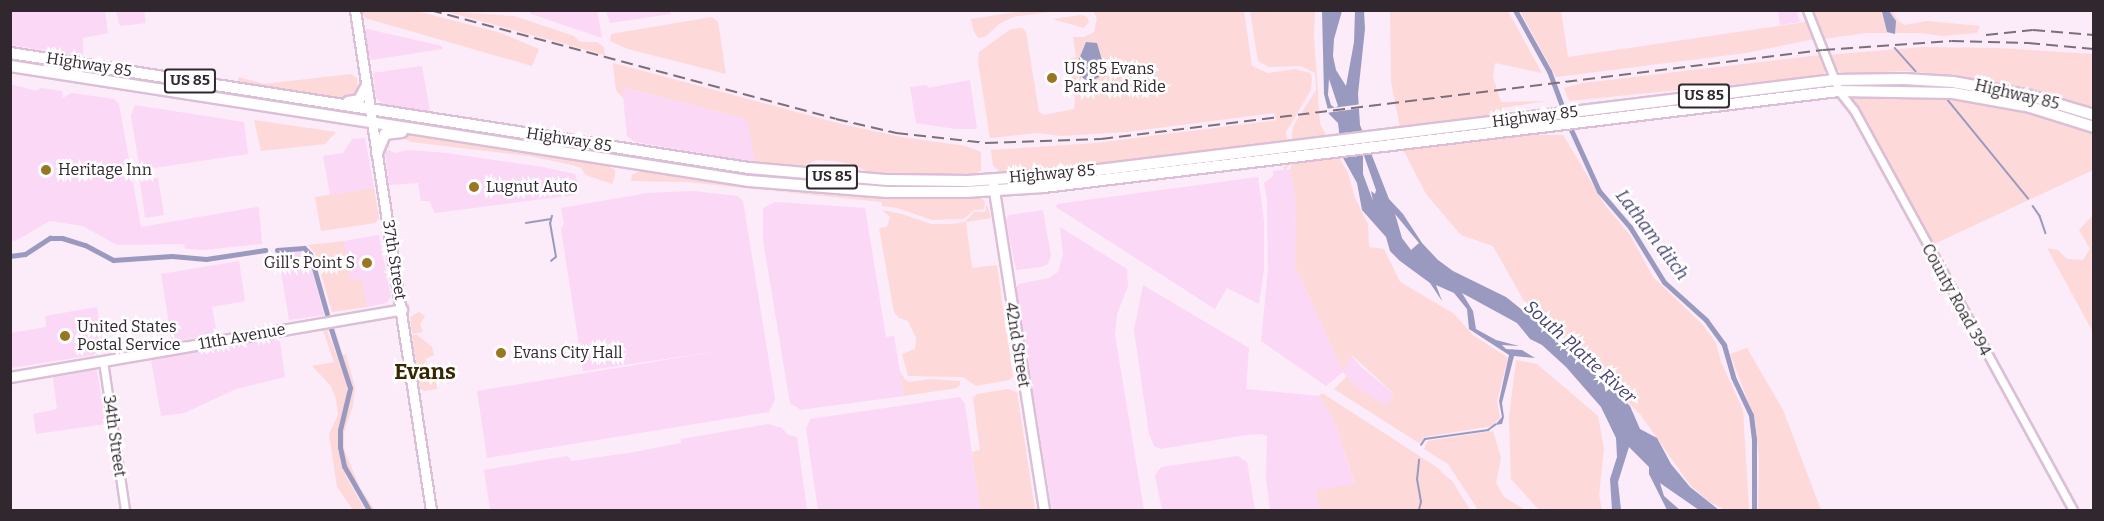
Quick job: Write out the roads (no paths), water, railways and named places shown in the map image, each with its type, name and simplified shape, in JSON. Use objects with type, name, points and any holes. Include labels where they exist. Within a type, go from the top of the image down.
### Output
[{"type":"highway","name":"Highway 85","points":[[10,53],[772,171],[993,185]]},
{"type":"highway","name":"Highway 85","points":[[10,66],[772,184],[887,192],[993,185],[1058,175],[1287,152],[1556,120],[1834,80],[1892,78],[1953,82],[2031,96],[2094,115]]},
{"type":"highway","points":[[278,94],[294,93],[352,102],[361,98],[366,87]]},
{"type":"highway","name":"Highway 85","points":[[1577,117],[1839,91],[1893,90],[1953,93],[2030,107],[2094,127]]},
{"type":"highway","points":[[377,153],[385,134],[399,132],[430,135],[439,133]]},
{"type":"main road","name":"37th Street","points":[[355,10],[431,510]]},
{"type":"main road","name":"42nd Street","points":[[993,185],[1044,510]]},
{"type":"main road","name":"11th Avenue","points":[[10,377],[402,309]]},
{"type":"street","name":"County Road 394","points":[[1807,10],[1839,91],[1854,110],[2073,510]]},
{"type":"street","name":"34th Street","points":[[103,361],[125,510]]},
{"type":"water","points":[[1322,11],[1342,11],[1334,39],[1333,56],[1336,70],[1346,86],[1354,42],[1355,11],[1364,11],[1365,29],[1358,94],[1360,125],[1389,199],[1403,214],[1422,243],[1438,260],[1453,271],[1506,297],[1551,333],[1559,336],[1584,364],[1630,406],[1640,429],[1657,438],[1671,464],[1690,487],[1719,510],[1699,510],[1660,483],[1664,496],[1680,510],[1667,510],[1649,474],[1649,467],[1629,447],[1618,482],[1621,510],[1612,510],[1610,479],[1617,457],[1616,438],[1601,407],[1566,367],[1542,345],[1530,339],[1517,323],[1462,293],[1473,311],[1476,329],[1496,340],[1519,346],[1502,345],[1506,349],[1522,350],[1535,358],[1514,356],[1502,403],[1504,417],[1502,424],[1495,425],[1502,417],[1499,401],[1509,355],[1469,329],[1467,309],[1454,293],[1436,285],[1442,301],[1430,283],[1390,251],[1386,237],[1362,210],[1357,183],[1342,156],[1338,123],[1329,114],[1324,94]],"holes":[[[1329,79],[1338,106],[1335,108],[1331,105],[1328,95]],[[1363,153],[1376,190],[1375,194],[1371,191],[1373,201],[1363,174]],[[1395,214],[1419,243],[1411,250],[1402,238]]]},
{"type":"water","points":[[1889,11],[1896,21],[1895,34],[1887,32],[1882,12]]},
{"type":"water","points":[[1086,42],[1097,43],[1104,67],[1099,77],[1091,82],[1080,77],[1077,64]]},
{"type":"waterway","name":"Latham ditch","points":[[1515,10],[1549,71],[1565,114]]},
{"type":"waterway","points":[[1895,48],[1916,71]]},
{"type":"waterway","points":[[1948,100],[2028,198]]},
{"type":"waterway","name":"Latham ditch","points":[[1568,123],[1599,191],[1630,227],[1664,282],[1706,320],[1724,345],[1733,377],[1751,415],[1754,438],[1754,510]]},
{"type":"waterway","points":[[2033,206],[2040,216],[2046,233]]},
{"type":"waterway","points":[[551,261],[556,257],[550,224],[552,216]]},
{"type":"waterway","points":[[526,223],[551,219]]},
{"type":"waterway","points":[[10,256],[25,254],[50,238],[62,238],[85,245],[113,260],[172,256],[206,259],[265,250]]},
{"type":"waterway","points":[[277,250],[304,248],[310,254],[327,314]]},
{"type":"waterway","points":[[331,329],[350,388],[340,430],[340,447],[344,466],[369,510]]},
{"type":"waterway","points":[[1421,445],[1425,439],[1488,430],[1495,425]]},
{"type":"waterway","points":[[1419,460],[1417,480],[1421,502],[1419,510]]},
{"type":"railway","points":[[430,10],[836,119],[896,133],[986,143],[1101,139],[1823,50],[1952,41],[2028,43],[2094,49]]},
{"type":"railway","points":[[1986,35],[2033,30],[2094,35]]},
{"type":"place","name":"US 85 Evans Park and Ride","points":[[1052,78]]},
{"type":"place","name":"Heritage Inn","points":[[46,170]]},
{"type":"place","name":"Lugnut Auto","points":[[474,187]]},
{"type":"place","name":"Gill's Point S","points":[[367,263]]},
{"type":"place","name":"United States Postal Service","points":[[65,336]]},
{"type":"place","name":"Evans City Hall","points":[[501,353]]},
{"type":"district","name":"Evans","points":[[425,372]]},
{"type":"water label","name":"South Platte River","points":[[1580,352]]}]
